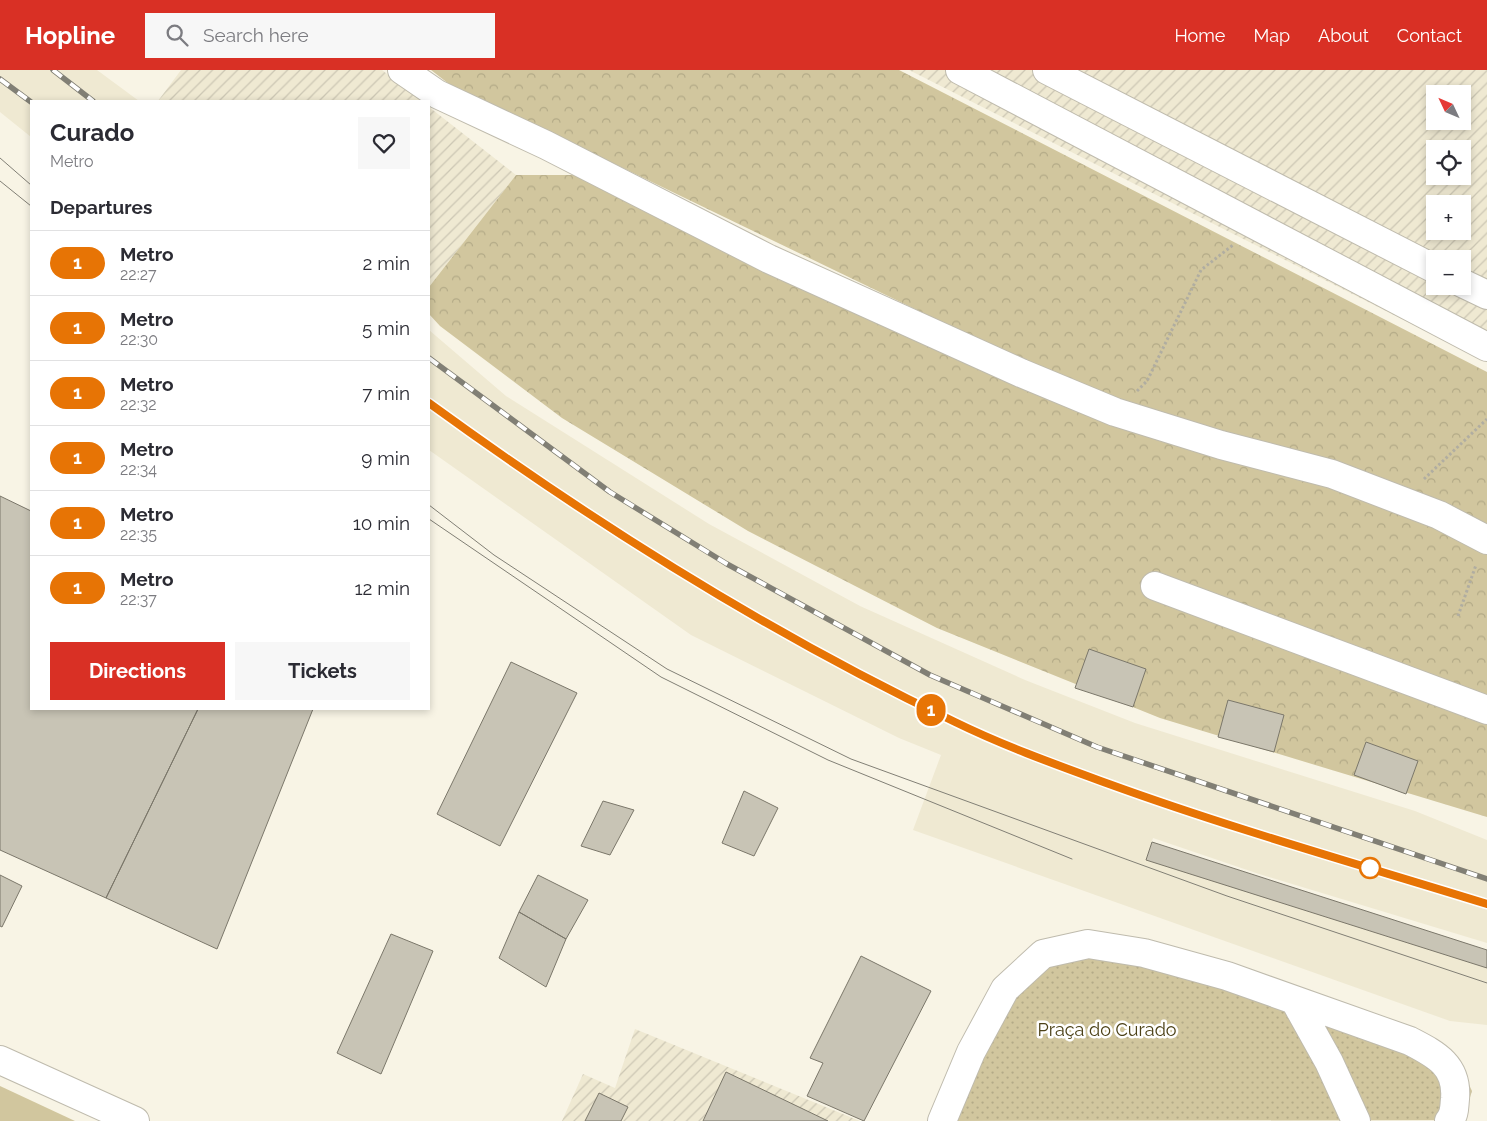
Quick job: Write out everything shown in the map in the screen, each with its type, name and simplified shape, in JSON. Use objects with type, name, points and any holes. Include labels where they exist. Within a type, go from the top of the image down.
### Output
[{"type":"street","points":[[402,70],[437,94],[546,145],[769,259],[934,335],[1115,412],[1221,445],[1332,474],[1440,515],[1486,539]]},
{"type":"street","points":[[960,70],[1487,347]]},
{"type":"street","points":[[1047,70],[1426,263]]},
{"type":"street","points":[[1471,287],[1487,295]]},
{"type":"street","points":[[1155,586],[1487,710]]},
{"type":"street","points":[[942,1121],[971,1052],[1005,989],[1043,954],[1088,944],[1144,953],[1226,976],[1410,1041],[1435,1054],[1451,1071],[1456,1092],[1454,1115],[1449,1121]]},
{"type":"street","points":[[1295,1001],[1329,1062],[1356,1121]]},
{"type":"street","points":[[0,1060],[135,1121]]},
{"type":"path","points":[[1115,412],[1147,381],[1201,270],[1256,226]]},
{"type":"path","points":[[1402,501],[1487,419]]},
{"type":"path","points":[[1458,616],[1486,539]]},
{"type":"shaded area","points":[[0,70],[97,70],[138,100],[30,100],[30,136],[0,112]]},
{"type":"shaded area","points":[[181,70],[382,70],[421,100],[159,100]]},
{"type":"shaded area","points":[[909,70],[1487,70],[1487,362]]},
{"type":"shaded area","points":[[430,108],[516,175],[430,286]]},
{"type":"shaded area","points":[[430,331],[506,396],[709,524],[860,606],[1025,680],[1135,723],[1415,811],[1487,840],[1487,943],[1259,874],[1153,838],[1146,859],[1487,968],[1487,1025],[1450,1021],[913,830],[941,755],[899,738],[691,635],[430,451]]},
{"type":"shaded area","points":[[635,1029],[860,1121],[562,1121],[583,1074],[615,1088]]},
{"type":"green space","points":[[431,70],[899,70],[1487,372],[1487,530],[1099,398],[449,84]]},
{"type":"green space","points":[[516,175],[578,175],[801,289],[1110,423],[1263,470],[1333,489],[1439,527],[1487,552],[1487,817],[1160,718],[937,628],[748,531],[562,418],[440,326],[430,315],[430,286]]},
{"type":"green space","name":"Praça do Curado","points":[[1057,937],[1456,1057],[1472,1091],[1463,1120],[950,1121],[1017,973]]},
{"type":"green space","points":[[0,1086],[75,1121],[0,1121]]},
{"type":"building","points":[[0,496],[30,511],[30,710],[198,710],[106,898],[0,850]]},
{"type":"building","points":[[1089,649],[1146,669],[1133,707],[1075,688]]},
{"type":"building","points":[[511,662],[577,693],[500,846],[437,814]]},
{"type":"building","points":[[1228,700],[1284,715],[1274,752],[1218,737]]},
{"type":"building","points":[[198,710],[313,710],[217,949],[106,898]]},
{"type":"building","points":[[1366,742],[1418,761],[1406,794],[1354,775]]},
{"type":"building","points":[[744,791],[778,808],[754,856],[722,843]]},
{"type":"building","points":[[603,801],[634,810],[610,855],[581,846]]},
{"type":"building","points":[[1152,842],[1487,950],[1487,968],[1146,860]]},
{"type":"building","points":[[0,875],[22,886],[2,927],[0,926]]},
{"type":"building","points":[[538,875],[588,900],[566,939],[519,912]]},
{"type":"building","points":[[519,912],[566,939],[546,987],[499,958]]},
{"type":"building","points":[[391,934],[433,951],[381,1074],[337,1053]]},
{"type":"building","points":[[861,956],[931,991],[864,1121],[807,1096],[823,1063],[810,1058]]},
{"type":"building","points":[[726,1072],[828,1121],[703,1121]]},
{"type":"building","points":[[599,1093],[628,1107],[621,1121],[585,1121]]},
{"type":"tram line","points":[[0,158],[30,184]]},
{"type":"tram line","points":[[0,181],[30,205]]},
{"type":"tram line","points":[[430,506],[494,555],[667,669],[851,759],[1227,896],[1487,983]]},
{"type":"tram line","points":[[430,520],[661,677],[828,760],[1072,859]]},
{"type":"railway","points":[[53,70],[92,100]]},
{"type":"railway","points":[[0,79],[30,101]]},
{"type":"railway","points":[[430,359],[610,492],[727,564],[930,675],[1097,747],[1487,879]]},
{"type":"railway","points":[[430,404],[598,521],[714,592],[845,666],[956,723],[1063,767],[1193,814],[1487,904]]},
{"type":"metro line","name":"1","points":[[430,404],[598,521],[714,592],[845,666],[956,723],[1063,767],[1193,814],[1487,904]]}]
